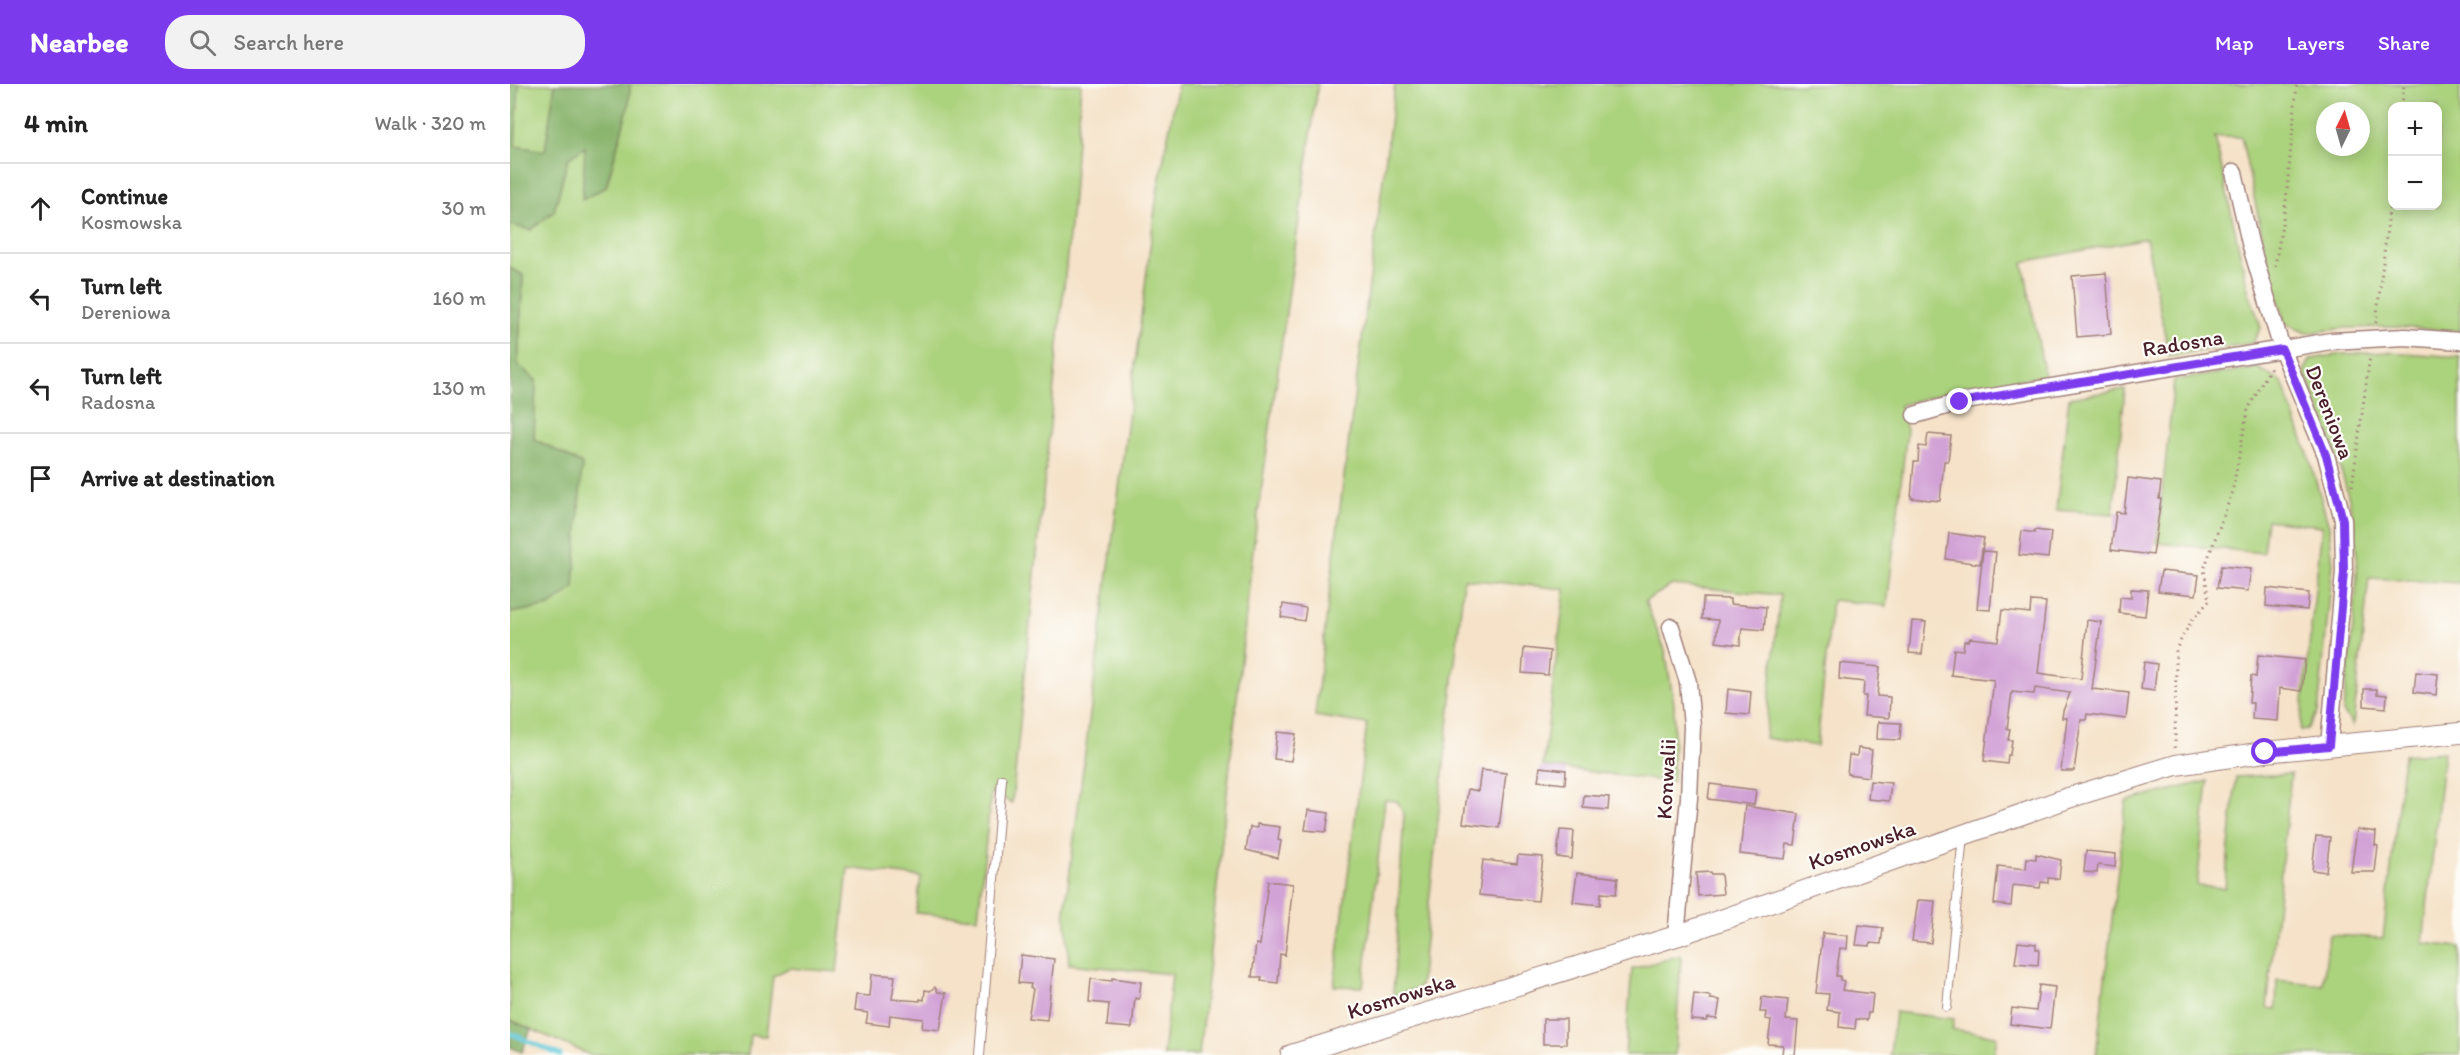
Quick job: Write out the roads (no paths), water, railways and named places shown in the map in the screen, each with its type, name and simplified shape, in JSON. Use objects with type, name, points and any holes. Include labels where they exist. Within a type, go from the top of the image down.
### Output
[{"type":"street","name":"Dereniowa","points":[[2234,172],[2250,243],[2282,349],[2326,455],[2343,520],[2344,572],[2329,746]]},
{"type":"street","name":"Radosna","points":[[1915,415],[1960,402],[2331,340],[2405,337],[2460,341]]},
{"type":"street","name":"Konwalii","points":[[1671,627],[1688,682],[1692,726],[1689,798],[1676,936]]},
{"type":"street","name":"Kosmowska","points":[[1291,1055],[1676,936],[2068,798],[2176,765],[2460,732]]},
{"type":"lane","points":[[980,1055],[1002,779]]},
{"type":"lane","points":[[1947,1007],[1963,835]]},
{"type":"waterway","points":[[510,1033],[560,1055]]}]
